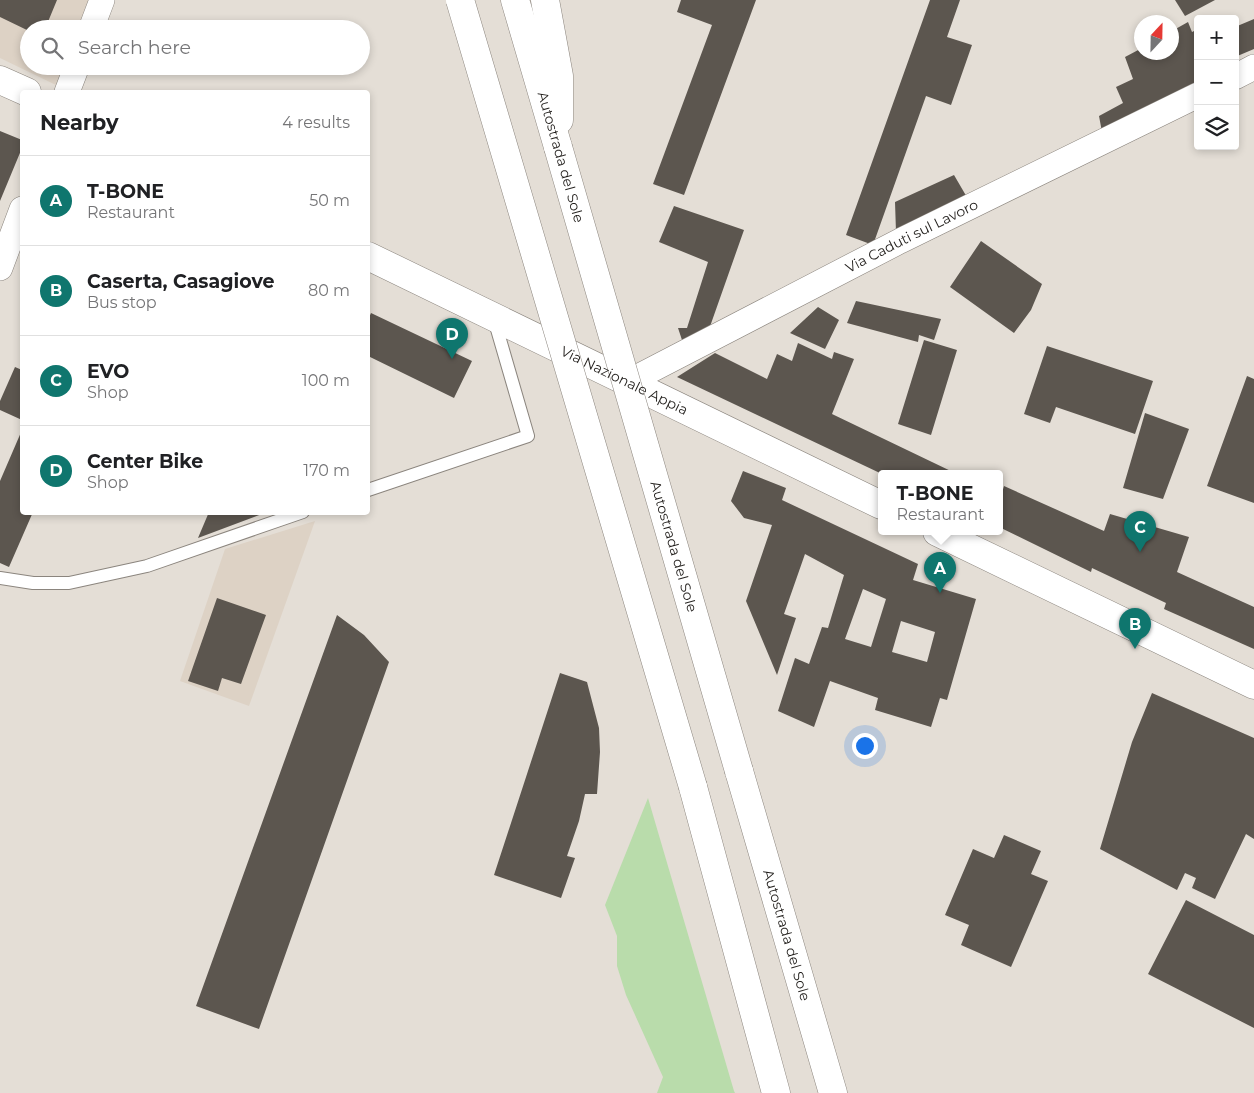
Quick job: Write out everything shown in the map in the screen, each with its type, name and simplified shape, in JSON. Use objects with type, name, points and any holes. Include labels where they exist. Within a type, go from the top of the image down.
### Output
[{"type":"main road","points":[[460,0],[693,787],[776,1093]]},
{"type":"main road","name":"Autostrada del Sole","points":[[515,0],[833,1093]]},
{"type":"main road","points":[[544,0],[560,76],[558,147]]},
{"type":"main road","points":[[0,80],[22,90]]},
{"type":"main road","name":"Via Nazionale Appia","points":[[370,257],[878,504]]},
{"type":"main road","points":[[942,535],[1254,685]]},
{"type":"street","points":[[94,20],[102,0]]},
{"type":"street","points":[[1239,75],[1254,67]]},
{"type":"street","points":[[68,90],[74,75]]},
{"type":"street","name":"Via Caduti sul Lavoro","points":[[628,382],[900,242],[1194,97]]},
{"type":"street","points":[[0,268],[20,214]]},
{"type":"lane","points":[[370,489],[528,436],[493,317]]},
{"type":"lane","points":[[0,578],[33,583],[69,583],[147,566],[295,515]]},
{"type":"shaded area","points":[[0,0],[93,0],[85,20],[20,20],[20,68],[0,58]]},
{"type":"shaded area","points":[[35,75],[65,75],[60,87]]},
{"type":"shaded area","points":[[315,521],[249,706],[180,681],[225,549]]},
{"type":"green space","points":[[648,798],[735,1093],[657,1093],[663,1077],[626,995],[617,966],[617,936],[605,905]]},
{"type":"building","points":[[0,0],[57,0],[49,20],[20,20],[20,27],[0,17]]},
{"type":"building","points":[[681,0],[756,0],[684,195],[653,184],[712,25],[677,12]]},
{"type":"building","points":[[930,0],[960,0],[947,37],[972,45],[951,105],[926,96],[873,245],[846,235]]},
{"type":"building","points":[[1175,0],[1215,0],[1185,16]]},
{"type":"building","points":[[1254,19],[1254,49],[1239,55],[1239,25]]},
{"type":"building","points":[[1188,22],[1192,32],[1194,31],[1194,85],[1102,132],[1099,116],[1123,103],[1116,87],[1133,79],[1125,57],[1134,52],[1134,60],[1179,60],[1179,27]]},
{"type":"building","points":[[0,131],[20,139],[20,153],[0,201]]},
{"type":"building","points":[[954,175],[968,199],[896,232],[895,202]]},
{"type":"building","points":[[674,206],[744,230],[707,335],[683,343],[678,328],[687,328],[708,262],[659,242]]},
{"type":"building","points":[[981,241],[1042,284],[1031,310],[1014,333],[950,287]]},
{"type":"building","points":[[856,301],[941,319],[934,340],[919,335],[918,342],[847,323]]},
{"type":"building","points":[[818,307],[839,320],[825,349],[790,333]]},
{"type":"building","points":[[371,313],[472,361],[454,398],[370,357]]},
{"type":"building","points":[[924,340],[957,350],[931,435],[898,424]]},
{"type":"building","points":[[798,343],[832,359],[834,352],[854,359],[832,414],[949,470],[878,470],[878,472],[677,377],[715,353],[767,379],[777,354],[792,361]]},
{"type":"building","points":[[1047,346],[1153,381],[1135,434],[1056,407],[1050,423],[1024,414]]},
{"type":"building","points":[[15,367],[20,369],[20,419],[0,410],[0,401]]},
{"type":"building","points":[[1247,376],[1254,379],[1254,503],[1207,486]]},
{"type":"building","points":[[1145,413],[1189,429],[1163,499],[1123,488]]},
{"type":"building","points":[[20,435],[20,515],[32,515],[9,567],[0,563],[0,481]]},
{"type":"building","points":[[743,471],[786,488],[782,500],[918,564],[913,580],[976,599],[947,700],[940,698],[931,727],[875,710],[878,698],[830,681],[814,727],[778,711],[795,658],[809,664],[822,627],[828,628],[844,575],[805,554],[784,614],[796,618],[777,675],[746,601],[772,525],[744,518],[731,501]],"holes":[[[863,589],[886,599],[871,647],[845,639]],[[901,621],[935,632],[927,662],[892,652]]]},
{"type":"building","points":[[1004,486],[1104,531],[1110,514],[1189,537],[1177,572],[1254,607],[1254,649],[1164,609],[1166,603],[1092,568],[1091,572],[1003,529]]},
{"type":"building","points":[[208,515],[259,515],[198,538]]},
{"type":"building","points":[[217,598],[266,615],[241,684],[222,678],[218,691],[188,681]]},
{"type":"building","points":[[337,615],[364,635],[389,662],[259,1029],[196,1006]]},
{"type":"building","points":[[560,673],[587,682],[599,728],[600,752],[597,794],[585,794],[579,821],[567,856],[575,858],[561,898],[494,875]]},
{"type":"building","points":[[1152,693],[1254,738],[1254,839],[1246,834],[1215,899],[1192,888],[1196,878],[1185,873],[1177,890],[1100,849],[1132,742]]},
{"type":"building","points":[[1004,835],[1041,851],[1031,874],[1048,881],[1011,967],[961,945],[969,925],[945,915],[973,849],[994,858]]},
{"type":"building","points":[[1186,900],[1254,935],[1254,1028],[1148,974]]},
{"type":"place","name":"Center Bike","points":[[452,359]]},
{"type":"place","name":"EVO","points":[[1140,552]]},
{"type":"place","name":"T-BONE","points":[[940,593]]},
{"type":"place","name":"Caserta, Casagiove","points":[[1135,649]]}]
